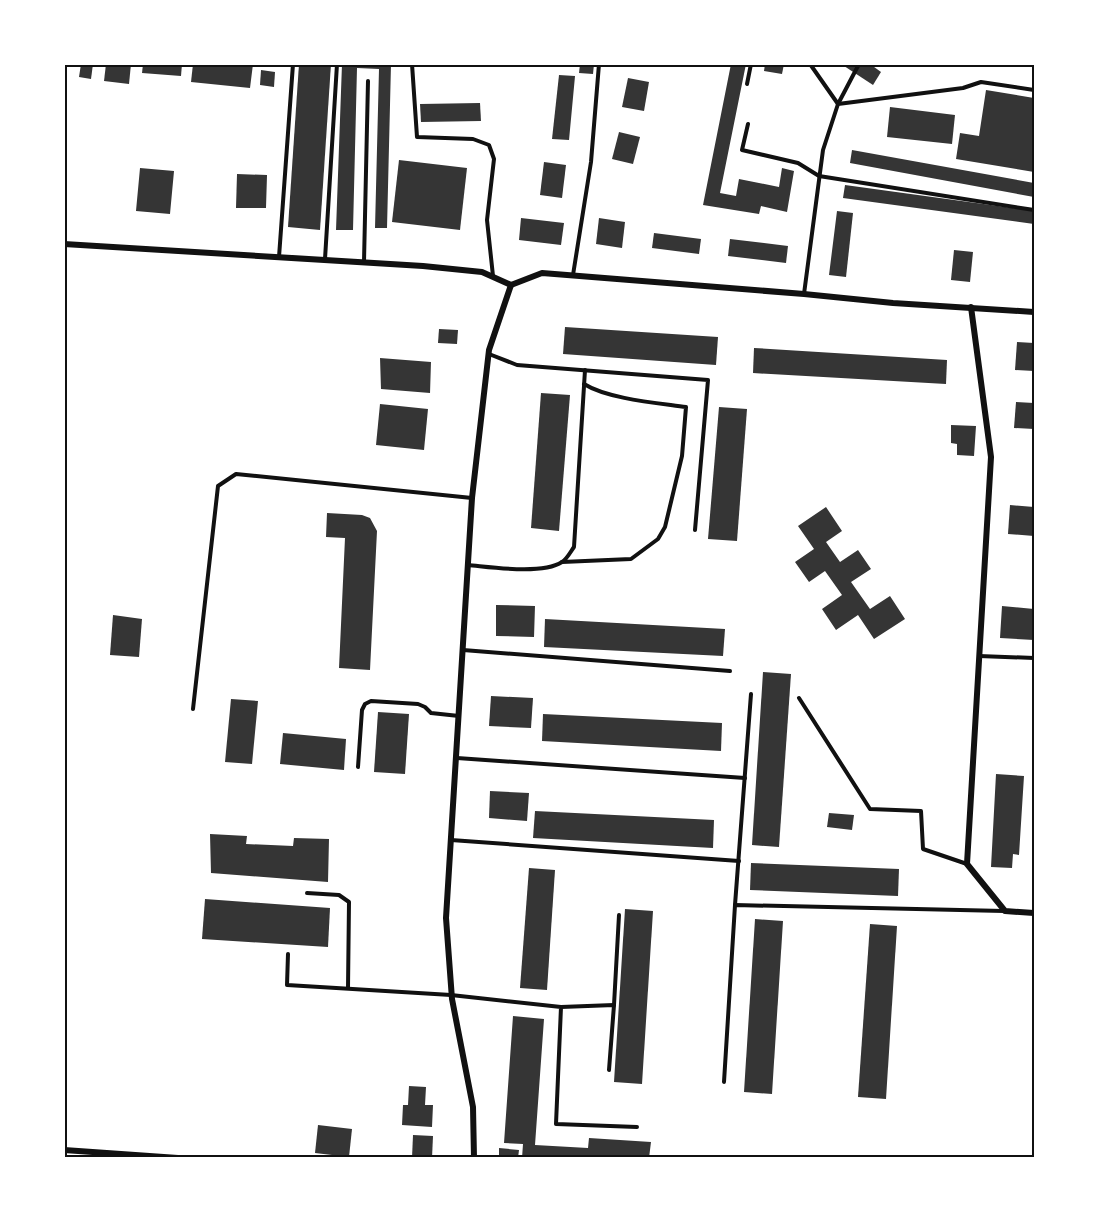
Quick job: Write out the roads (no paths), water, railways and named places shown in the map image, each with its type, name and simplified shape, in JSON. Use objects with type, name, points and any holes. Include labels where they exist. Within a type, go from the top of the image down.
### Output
[{"type":"street","points":[[64,244],[364,262],[482,272],[511,285],[542,273],[893,303],[1035,312]]},
{"type":"street","points":[[474,1158],[473,1107],[451,995],[446,918],[472,498],[489,354],[511,285]]},
{"type":"street","points":[[971,307],[991,457],[967,864],[1005,911],[1035,913]]},
{"type":"street","points":[[64,1150],[178,1158]]},
{"type":"lane","points":[[279,257],[293,64]]},
{"type":"lane","points":[[325,260],[337,64]]},
{"type":"lane","points":[[412,64],[417,137],[473,139],[489,145],[494,159],[487,220],[493,277]]},
{"type":"lane","points":[[573,275],[591,162],[599,64]]},
{"type":"lane","points":[[747,84],[751,64]]},
{"type":"lane","points":[[810,64],[837,104]]},
{"type":"lane","points":[[804,294],[823,150],[837,104],[860,64]]},
{"type":"lane","points":[[364,262],[368,81]]},
{"type":"lane","points":[[837,104],[963,88],[981,82],[1035,90]]},
{"type":"lane","points":[[748,124],[742,150],[798,163],[819,176],[1035,210]]},
{"type":"lane","points":[[489,354],[517,365],[708,380],[695,530]]},
{"type":"lane","points":[[562,562],[574,547],[585,370]]},
{"type":"lane","points":[[468,565],[519,569],[548,567],[562,562],[632,559],[658,539],[665,527],[682,456],[687,407],[641,400],[592,389],[584,384]]},
{"type":"lane","points":[[193,709],[218,486],[236,474],[472,498]]},
{"type":"lane","points":[[463,650],[730,671]]},
{"type":"lane","points":[[979,656],[1035,658]]},
{"type":"lane","points":[[724,1082],[751,694]]},
{"type":"lane","points":[[799,698],[870,809],[921,811],[923,849],[967,864]]},
{"type":"lane","points":[[358,767],[365,704],[371,701],[418,704],[430,713],[459,716]]},
{"type":"lane","points":[[457,758],[745,778]]},
{"type":"lane","points":[[451,840],[739,861]]},
{"type":"lane","points":[[307,893],[339,895],[349,902],[348,988]]},
{"type":"lane","points":[[735,904],[1005,911]]},
{"type":"lane","points":[[609,1070],[619,915]]},
{"type":"lane","points":[[288,954],[287,985],[451,995],[561,1007],[614,1005]]},
{"type":"lane","points":[[561,1007],[556,1124],[637,1127]]}]
